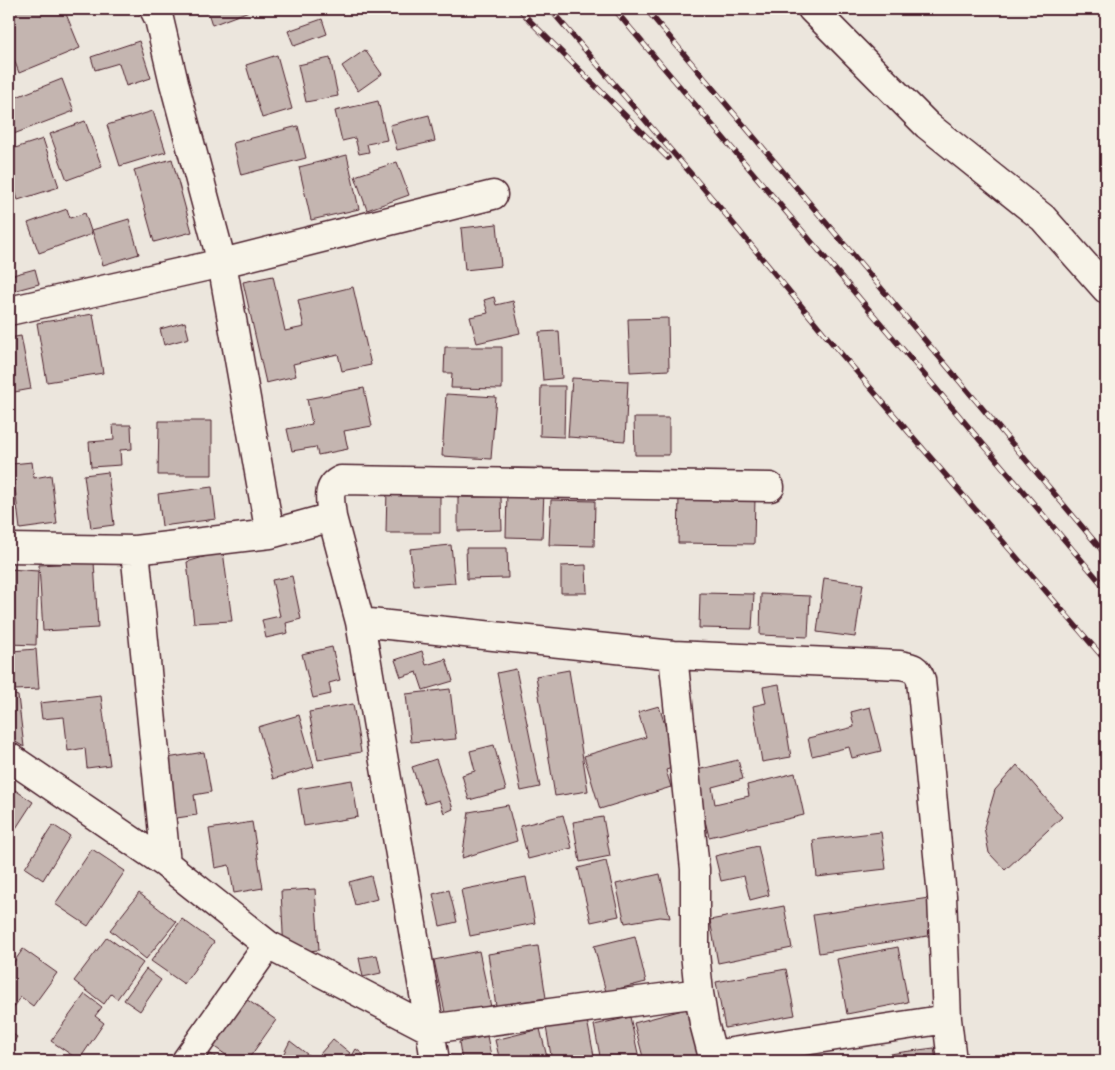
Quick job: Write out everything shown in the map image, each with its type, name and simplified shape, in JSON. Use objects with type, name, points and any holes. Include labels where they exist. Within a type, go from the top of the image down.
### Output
[{"type":"street","points":[[154,9],[159,19],[222,263],[270,534]]},
{"type":"street","points":[[812,9],[927,125],[1043,218],[1106,289]]},
{"type":"street","points":[[9,311],[222,263],[493,195]]},
{"type":"street","points":[[435,1061],[360,622],[332,517],[331,488],[335,482],[341,480],[770,487]]},
{"type":"street","points":[[9,548],[135,550],[270,534],[332,517]]},
{"type":"street","points":[[135,550],[166,864]]},
{"type":"street","points":[[360,622],[673,655],[911,667],[918,673],[921,680],[942,896],[946,1019],[952,1061]]},
{"type":"street","points":[[673,655],[696,869],[695,953],[699,993],[704,1023],[714,1058],[946,1019]]},
{"type":"street","points":[[9,757],[166,864],[268,945],[430,1029],[699,993]]},
{"type":"street","points":[[186,1061],[268,945]]},
{"type":"building","points":[[20,9],[64,9],[80,48],[19,73],[9,46],[9,13]]},
{"type":"building","points":[[207,9],[248,9],[249,11],[212,25]]},
{"type":"building","points":[[322,19],[327,34],[294,46],[288,31]]},
{"type":"building","points":[[139,41],[151,78],[126,86],[119,63],[95,70],[91,57]]},
{"type":"building","points":[[365,50],[382,74],[358,91],[342,66]]},
{"type":"building","points":[[277,55],[292,109],[262,118],[246,65]]},
{"type":"building","points":[[330,58],[338,96],[306,102],[298,65]]},
{"type":"building","points":[[62,79],[74,111],[11,135],[9,130],[9,100]]},
{"type":"building","points":[[378,101],[387,140],[367,144],[369,152],[359,154],[355,138],[342,141],[335,111]]},
{"type":"building","points":[[153,111],[166,152],[120,166],[107,125]]},
{"type":"building","points":[[429,115],[435,141],[397,150],[390,125]]},
{"type":"building","points":[[85,121],[102,167],[67,180],[50,134]]},
{"type":"building","points":[[298,126],[306,158],[241,175],[233,143]]},
{"type":"building","points":[[43,139],[59,187],[18,200],[9,172],[9,150]]},
{"type":"building","points":[[347,155],[359,209],[311,220],[299,167]]},
{"type":"building","points":[[172,159],[192,232],[154,242],[134,170]]},
{"type":"building","points":[[397,162],[409,195],[367,210],[355,176]]},
{"type":"building","points":[[67,209],[70,218],[85,213],[92,234],[39,253],[28,223]]},
{"type":"building","points":[[129,219],[139,254],[103,265],[92,230]]},
{"type":"building","points":[[497,224],[501,266],[465,270],[461,228]]},
{"type":"building","points":[[35,269],[39,284],[9,292],[9,276]]},
{"type":"building","points":[[273,276],[285,331],[304,327],[298,300],[353,287],[371,365],[342,371],[338,354],[293,364],[296,376],[266,383],[243,282]]},
{"type":"building","points":[[494,297],[496,305],[513,301],[520,333],[477,343],[470,317],[488,313],[484,300]]},
{"type":"building","points":[[93,314],[103,373],[47,382],[37,323]]},
{"type":"building","points":[[668,318],[669,370],[630,372],[628,319]]},
{"type":"building","points":[[185,322],[189,338],[164,345],[160,329]]},
{"type":"building","points":[[559,331],[562,378],[543,380],[539,332]]},
{"type":"building","points":[[21,336],[31,389],[9,393],[9,338]]},
{"type":"building","points":[[445,347],[502,347],[502,389],[451,388],[452,373],[444,373]]},
{"type":"building","points":[[572,378],[628,381],[625,441],[568,437]]},
{"type":"building","points":[[541,386],[565,386],[564,437],[540,436]]},
{"type":"building","points":[[364,388],[372,426],[344,431],[348,449],[318,455],[316,447],[292,451],[287,429],[312,424],[307,399]]},
{"type":"building","points":[[446,394],[496,397],[491,459],[442,456]]},
{"type":"building","points":[[634,418],[669,418],[669,455],[635,455]]},
{"type":"building","points":[[159,421],[212,421],[212,475],[158,475]]},
{"type":"building","points":[[113,425],[131,425],[132,449],[120,450],[121,465],[91,467],[89,442],[114,440]]},
{"type":"building","points":[[32,462],[34,478],[51,475],[57,524],[20,529],[12,464]]},
{"type":"building","points":[[108,472],[114,525],[91,528],[84,475]]},
{"type":"building","points":[[212,487],[216,519],[162,526],[158,494]]},
{"type":"building","points":[[387,488],[440,488],[440,533],[386,533]]},
{"type":"building","points":[[507,490],[544,492],[542,538],[506,537]]},
{"type":"building","points":[[679,496],[755,497],[754,544],[678,543]]},
{"type":"building","points":[[458,497],[501,497],[502,530],[458,531]]},
{"type":"building","points":[[551,500],[595,501],[594,546],[549,545]]},
{"type":"building","points":[[451,545],[455,583],[414,586],[410,549]]},
{"type":"building","points":[[466,548],[507,548],[508,578],[467,579]]},
{"type":"building","points":[[223,551],[232,621],[194,623],[187,562]]},
{"type":"building","points":[[94,562],[98,628],[43,631],[39,565]]},
{"type":"building","points":[[586,565],[587,593],[561,593],[561,566]]},
{"type":"building","points":[[9,569],[38,571],[36,645],[9,644]]},
{"type":"building","points":[[292,576],[301,619],[286,623],[288,633],[266,638],[262,620],[280,616],[272,580]]},
{"type":"building","points":[[824,578],[863,584],[855,637],[817,632]]},
{"type":"building","points":[[700,593],[754,594],[752,629],[699,628]]},
{"type":"building","points":[[761,594],[810,596],[808,637],[760,635]]},
{"type":"building","points":[[332,647],[340,680],[329,683],[331,694],[313,698],[302,654]]},
{"type":"building","points":[[36,649],[39,689],[15,690],[12,651]]},
{"type":"building","points":[[422,651],[426,665],[446,659],[453,681],[423,690],[417,672],[401,677],[395,660]]},
{"type":"building","points":[[516,669],[540,787],[521,791],[497,673]]},
{"type":"building","points":[[569,670],[588,791],[555,796],[536,676]]},
{"type":"building","points":[[779,684],[791,757],[762,762],[753,706],[766,703],[763,687]]},
{"type":"building","points":[[450,689],[456,739],[411,742],[406,694]]},
{"type":"building","points":[[9,693],[18,696],[24,747],[9,738]]},
{"type":"building","points":[[101,696],[110,765],[87,768],[85,748],[68,751],[64,717],[42,719],[40,703]]},
{"type":"building","points":[[353,704],[361,752],[318,760],[309,712]]},
{"type":"building","points":[[659,706],[678,766],[666,770],[671,787],[600,809],[584,756],[646,737],[638,712]]},
{"type":"building","points":[[870,707],[881,751],[852,758],[849,747],[812,756],[808,738],[854,727],[851,712]]},
{"type":"building","points":[[299,715],[314,767],[273,779],[258,727]]},
{"type":"building","points":[[494,745],[506,790],[469,800],[462,775],[475,771],[470,751]]},
{"type":"building","points":[[204,752],[211,792],[194,795],[197,815],[170,819],[161,759]]},
{"type":"building","points":[[436,759],[453,809],[444,813],[439,800],[425,804],[412,767]]},
{"type":"building","points":[[738,760],[743,779],[712,787],[715,804],[749,796],[747,785],[795,773],[804,815],[709,837],[693,771]]},
{"type":"building","points":[[1017,765],[1062,817],[1005,870],[989,853],[984,827],[995,790]]},
{"type":"building","points":[[352,780],[358,817],[304,826],[298,789]]},
{"type":"building","points":[[9,786],[33,802],[9,839]]},
{"type":"building","points":[[508,805],[517,841],[462,858],[469,812]]},
{"type":"building","points":[[563,815],[572,848],[528,859],[520,826]]},
{"type":"building","points":[[603,817],[610,856],[580,862],[573,822]]},
{"type":"building","points":[[252,822],[263,888],[234,893],[229,865],[215,868],[209,829]]},
{"type":"building","points":[[53,825],[70,836],[43,880],[25,868]]},
{"type":"building","points":[[881,832],[886,869],[817,877],[813,840]]},
{"type":"building","points":[[758,846],[769,895],[750,900],[744,876],[721,881],[715,856]]},
{"type":"building","points":[[92,849],[125,871],[88,926],[55,904]]},
{"type":"building","points":[[606,861],[619,916],[591,922],[578,868]]},
{"type":"building","points":[[660,874],[670,918],[660,917],[625,923],[616,884]]},
{"type":"building","points":[[371,876],[377,899],[355,905],[349,882]]},
{"type":"building","points":[[526,877],[535,923],[470,936],[461,890]]},
{"type":"building","points":[[315,889],[319,950],[284,953],[281,891]]},
{"type":"building","points":[[449,890],[457,922],[440,926],[433,894]]},
{"type":"building","points":[[139,893],[176,922],[146,959],[110,930]]},
{"type":"building","points":[[929,898],[934,935],[819,953],[813,915]]},
{"type":"building","points":[[784,906],[792,948],[718,963],[710,920]]},
{"type":"building","points":[[182,919],[214,942],[184,984],[151,961]]},
{"type":"building","points":[[635,936],[646,982],[606,992],[594,946]]},
{"type":"building","points":[[107,937],[143,963],[117,999],[111,994],[104,1004],[74,981]]},
{"type":"building","points":[[538,946],[546,998],[496,1006],[488,954]]},
{"type":"building","points":[[898,947],[908,1002],[847,1014],[837,959]]},
{"type":"building","points":[[23,949],[57,973],[33,1006],[21,997],[10,1013],[9,969]]},
{"type":"building","points":[[479,951],[491,1007],[446,1017],[434,960]]},
{"type":"building","points":[[377,955],[381,973],[363,977],[359,958]]},
{"type":"building","points":[[146,969],[161,980],[140,1011],[124,1000]]},
{"type":"building","points":[[786,969],[795,1015],[725,1028],[716,982]]},
{"type":"building","points":[[85,994],[102,1007],[95,1016],[104,1023],[79,1060],[51,1041]]},
{"type":"building","points":[[246,999],[276,1020],[247,1061],[235,1061],[213,1046]]},
{"type":"building","points":[[690,1008],[703,1055],[679,1061],[644,1061],[634,1023]]},
{"type":"building","points":[[630,1017],[639,1058],[622,1061],[601,1061],[594,1025]]},
{"type":"building","points":[[587,1020],[595,1061],[552,1061],[546,1027]]},
{"type":"building","points":[[540,1029],[548,1061],[500,1061],[495,1040]]},
{"type":"building","points":[[9,1031],[17,1037],[9,1048]]},
{"type":"building","points":[[487,1036],[492,1061],[462,1061],[459,1042]]},
{"type":"building","points":[[333,1039],[350,1053],[343,1061],[329,1061],[320,1054]]},
{"type":"building","points":[[290,1041],[316,1061],[280,1061]]},
{"type":"building","points":[[934,1048],[936,1061],[845,1061],[903,1052]]},
{"type":"building","points":[[356,1049],[372,1061],[349,1061]]},
{"type":"building","points":[[206,1051],[221,1061],[200,1061]]},
{"type":"railway","points":[[520,9],[668,158]]},
{"type":"railway","points":[[550,9],[722,210],[837,349],[1106,661]]},
{"type":"railway","points":[[614,9],[1106,589]]},
{"type":"railway","points":[[646,9],[1106,555]]}]
